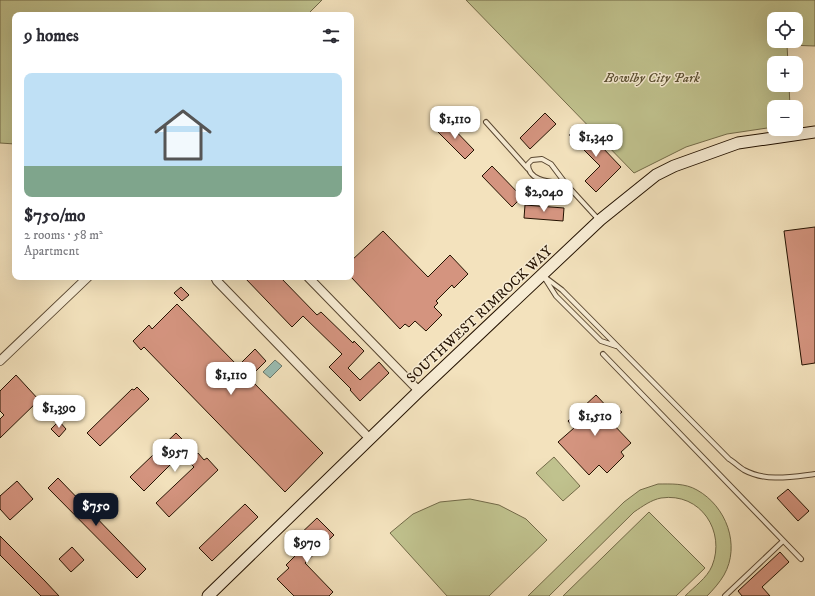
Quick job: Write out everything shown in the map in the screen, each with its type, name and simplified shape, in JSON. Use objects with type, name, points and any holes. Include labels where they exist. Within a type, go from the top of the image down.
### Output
[{"type":"main road","name":"SOUTHWEST RIMROCK WAY","points":[[208,596],[419,391],[600,220],[656,175],[674,166],[738,143],[815,132]]},
{"type":"street","points":[[0,361],[85,280]]},
{"type":"street","points":[[216,280],[370,439]]},
{"type":"street","points":[[311,280],[419,391]]},
{"type":"lane","points":[[486,122],[528,168],[532,175],[539,179],[566,184]]},
{"type":"lane","points":[[528,168],[528,164],[532,160],[542,159],[551,164],[566,184],[600,220]]},
{"type":"lane","points":[[542,275],[556,296],[601,341],[618,347]]},
{"type":"lane","points":[[542,275],[562,290],[729,459],[745,470],[764,477],[783,478],[815,474]]},
{"type":"lane","points":[[603,354],[801,559]]},
{"type":"lane","points":[[725,596],[782,541]]},
{"type":"green space","points":[[0,0],[322,0],[310,12],[12,12],[12,144],[0,143]]},
{"type":"green space","name":"Bowlby City Park","points":[[466,0],[815,0],[815,46],[803,46],[803,12],[767,12],[767,48],[787,48],[788,56],[767,56],[767,92],[789,92],[790,100],[767,100],[767,128],[727,134],[686,147],[634,173]]},
{"type":"green space","points":[[554,457],[580,486],[563,501],[536,473]]},
{"type":"green space","points":[[658,484],[683,485],[697,490],[716,506],[728,527],[731,539],[729,563],[722,578],[707,596],[685,596],[704,578],[712,566],[716,540],[713,528],[707,517],[688,501],[675,498],[661,498],[634,512],[549,596],[528,596],[624,502],[640,490]]},
{"type":"green space","points":[[470,499],[499,505],[526,519],[547,540],[489,596],[447,596],[390,533],[413,514],[440,502]]},
{"type":"green space","points":[[649,512],[705,568],[676,596],[563,596]]},
{"type":"water","points":[[275,360],[282,366],[270,378],[263,372]]},
{"type":"building","points":[[545,113],[556,124],[530,149],[520,138]]},
{"type":"building","points":[[446,121],[474,150],[465,159],[437,131]]},
{"type":"building","points":[[580,124],[621,167],[596,192],[585,181],[600,166],[569,135]]},
{"type":"building","points":[[492,166],[522,197],[512,207],[482,176]]},
{"type":"building","points":[[525,205],[564,208],[563,221],[524,218]]},
{"type":"building","points":[[815,227],[815,363],[802,365],[784,231]]},
{"type":"building","points":[[383,231],[428,277],[450,255],[468,274],[454,288],[452,285],[436,301],[438,303],[434,307],[442,315],[426,331],[415,321],[409,327],[405,324],[400,329],[354,280],[354,258]]},
{"type":"building","points":[[247,280],[283,280],[317,315],[321,312],[353,343],[354,341],[364,351],[348,368],[360,380],[379,362],[389,373],[360,401],[350,390],[351,389],[329,367],[342,354],[303,316],[292,327]]},
{"type":"building","points":[[181,287],[189,295],[182,301],[174,293]]},
{"type":"building","points":[[177,304],[238,366],[255,349],[266,361],[249,378],[323,453],[285,492],[144,347],[141,350],[133,341],[149,325],[152,329]]},
{"type":"building","points":[[16,375],[39,400],[0,438],[0,419],[4,415],[0,411],[0,391]]},
{"type":"building","points":[[137,387],[149,399],[100,446],[87,433],[132,389],[134,390]]},
{"type":"building","points":[[596,395],[611,411],[616,407],[622,412],[611,422],[631,443],[621,452],[624,456],[607,473],[599,465],[589,475],[558,442],[574,428],[568,421]]},
{"type":"building","points":[[59,421],[66,429],[59,437],[51,429]]},
{"type":"building","points":[[176,433],[197,454],[198,453],[204,460],[207,458],[218,470],[169,517],[156,503],[194,467],[181,454],[144,491],[130,477]]},
{"type":"building","points":[[58,478],[146,569],[137,578],[48,488]]},
{"type":"building","points":[[17,481],[33,499],[10,520],[0,509],[0,496]]},
{"type":"building","points":[[788,489],[809,511],[798,521],[777,498]]},
{"type":"building","points":[[245,504],[258,517],[212,561],[199,548]]},
{"type":"building","points":[[317,518],[334,535],[305,563],[333,592],[329,596],[294,596],[277,579],[289,568],[286,565],[304,547],[296,538]]},
{"type":"building","points":[[0,536],[59,596],[41,596],[0,555]]},
{"type":"building","points":[[72,547],[84,560],[71,572],[59,559]]},
{"type":"building","points":[[780,552],[789,562],[762,587],[770,596],[742,596],[738,591]]}]
